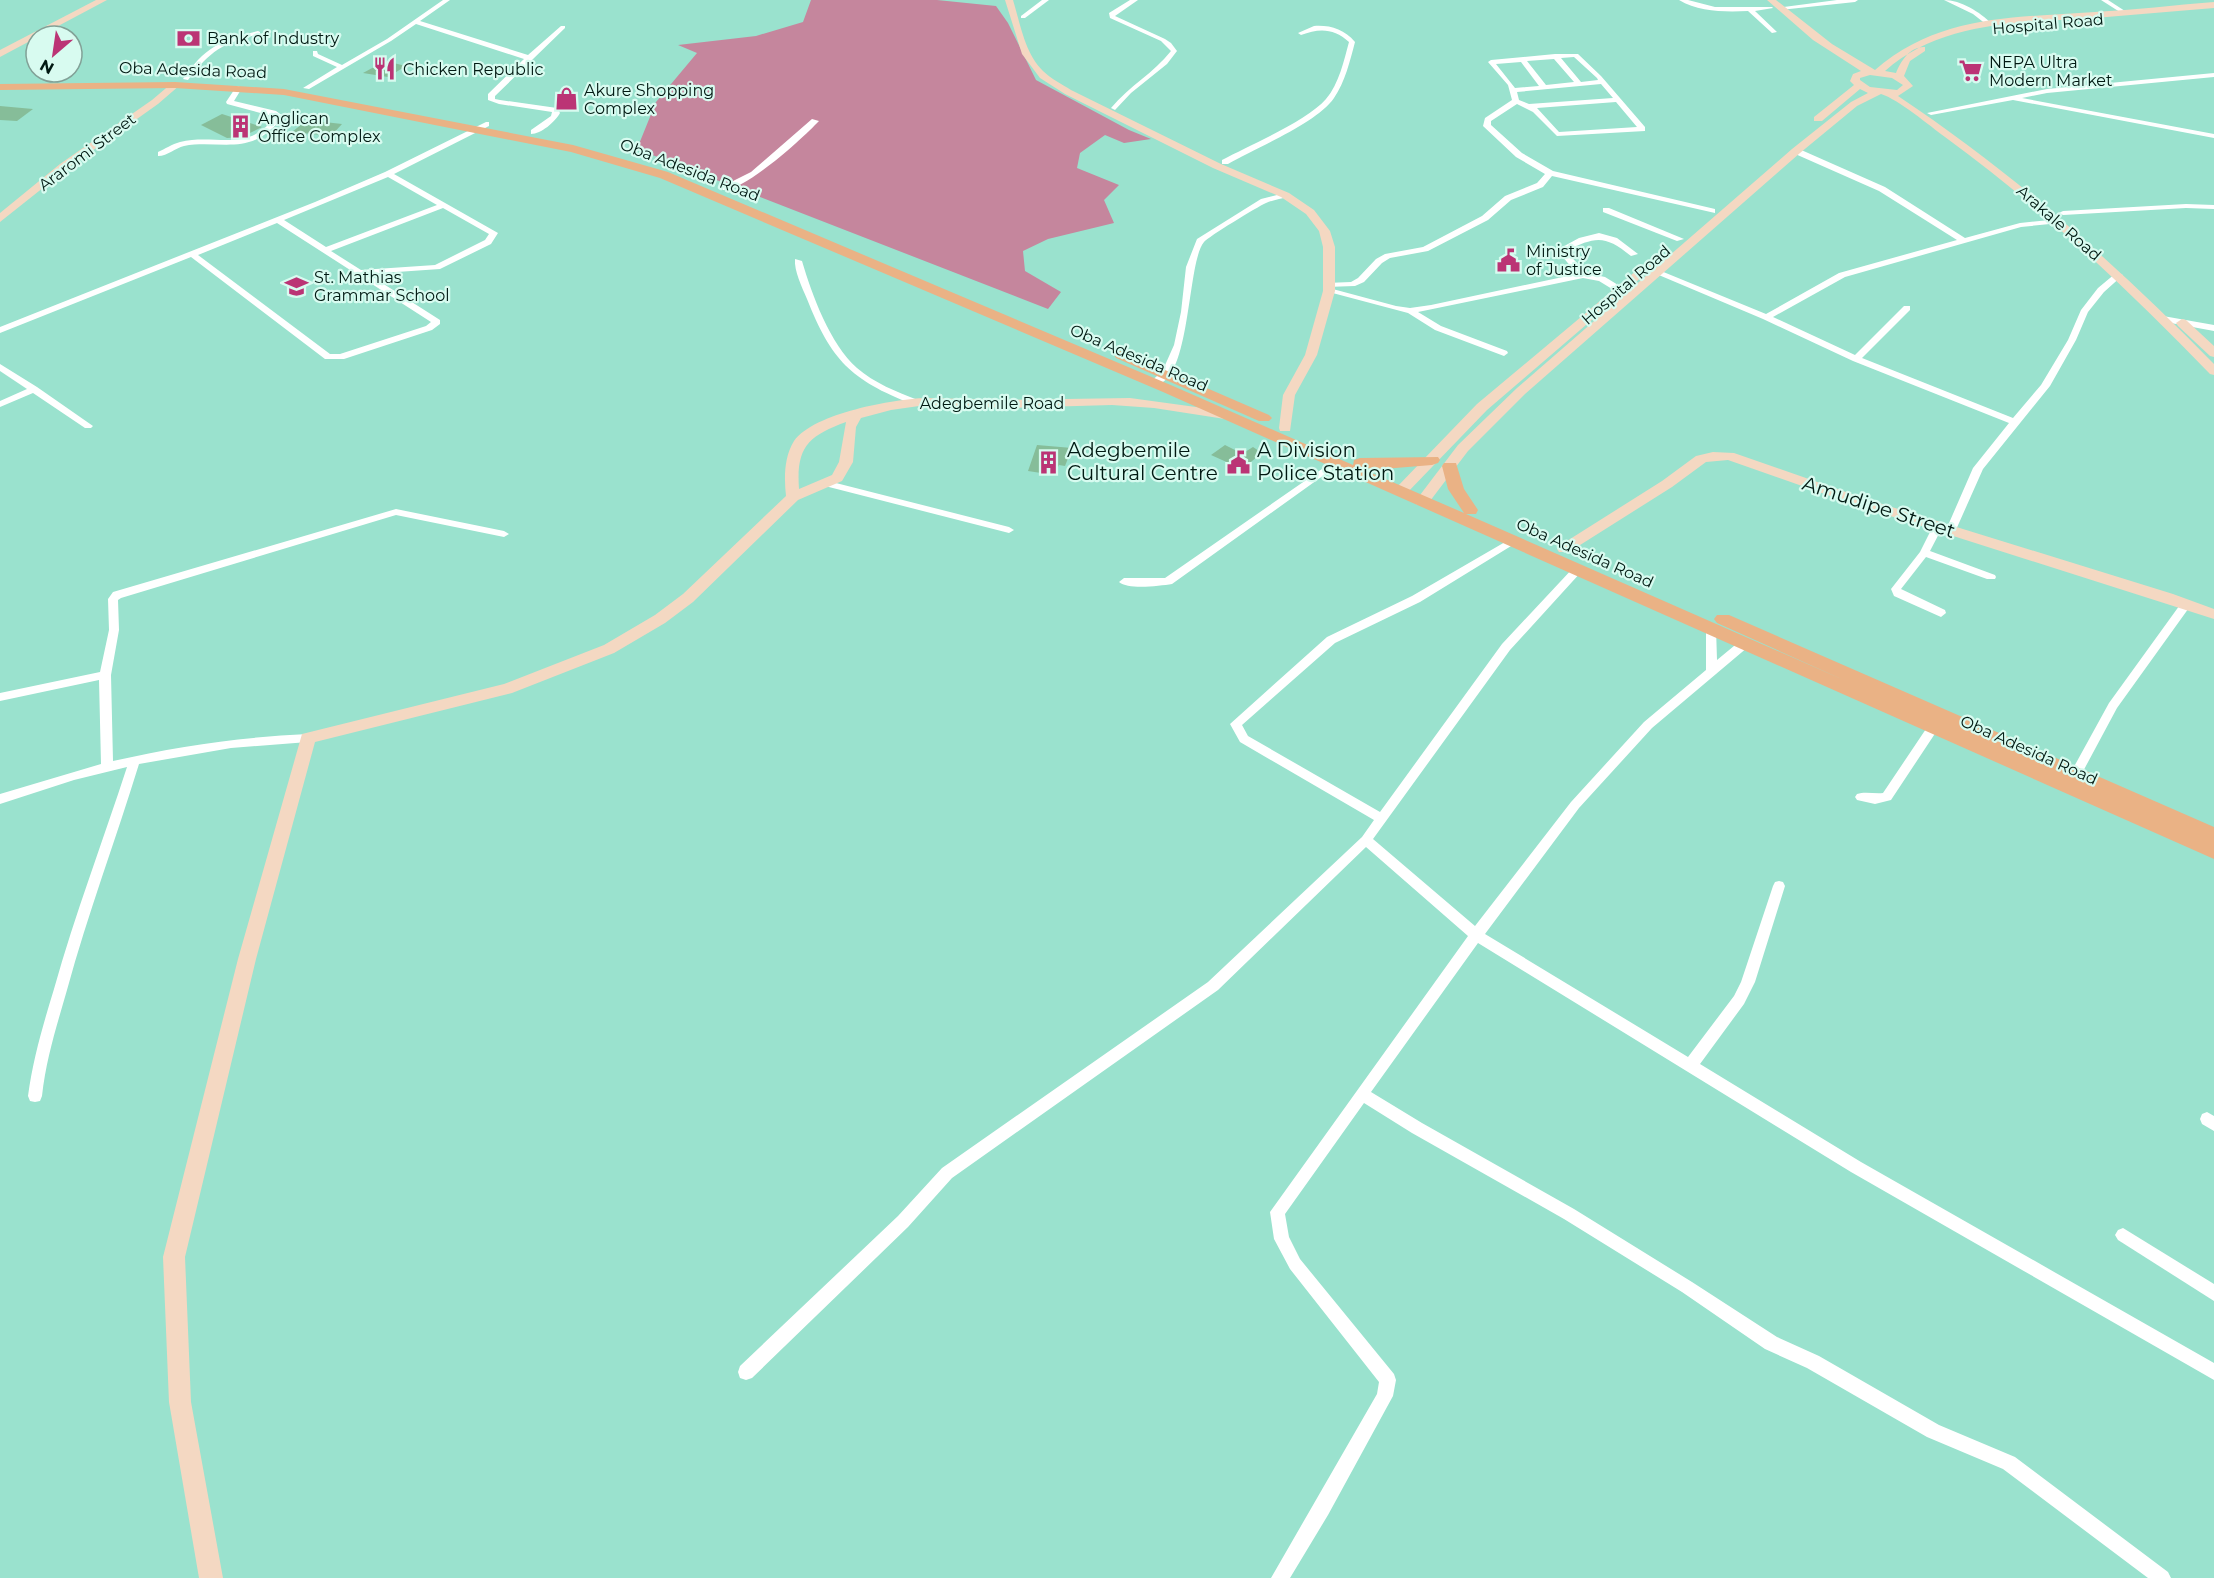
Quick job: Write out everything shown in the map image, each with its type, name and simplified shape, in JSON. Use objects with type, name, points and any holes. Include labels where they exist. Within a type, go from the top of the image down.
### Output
[{"type":"main road","name":"Oba Adesida Road","points":[[0,80],[180,82],[284,92],[482,127],[534,132],[643,157],[726,188],[907,266],[1163,382],[1225,415],[1335,463],[1404,488]]},
{"type":"main road","name":"Oba Adesida Road","points":[[0,87],[234,81],[307,88],[573,149],[664,176],[1163,382],[1285,428],[1360,462],[1404,488],[1512,541],[1578,568],[1744,644],[1937,722],[2076,774],[2214,836]]},
{"type":"main road","points":[[1360,462],[1383,464],[1432,460]]},
{"type":"main road","points":[[1450,466],[1456,489],[1470,510]]},
{"type":"main road","name":"Oba Adesida Road","points":[[1425,498],[1470,510],[1564,549],[2214,851]]},
{"type":"street","points":[[0,48],[92,0]]},
{"type":"street","points":[[0,54],[103,0]]},
{"type":"street","points":[[307,88],[416,22],[447,0]]},
{"type":"street","points":[[1009,0],[1026,51],[1037,70],[1046,78],[1068,92],[1209,162],[1285,195],[1310,212],[1324,231],[1329,248],[1329,288],[1311,355],[1289,395],[1285,428]]},
{"type":"street","points":[[1018,0],[1025,20],[1046,0]]},
{"type":"street","points":[[1115,108],[1129,92],[1165,63],[1174,51],[1163,40],[1112,17],[1114,10],[1135,0]]},
{"type":"street","points":[[1682,0],[1707,10],[1855,0]]},
{"type":"street","points":[[1735,0],[1774,32]]},
{"type":"street","points":[[1761,0],[1774,5],[1821,41],[1851,60],[1867,75]]},
{"type":"street","points":[[1947,0],[1974,13],[1989,24]]},
{"type":"street","points":[[2104,0],[2126,13]]},
{"type":"street","points":[[1774,5],[1792,27],[1867,75],[1899,78],[1908,86],[1905,90]]},
{"type":"street","name":"Hospital Road","points":[[1404,488],[1482,407],[1680,239],[1867,75],[1880,59],[1944,34],[1989,24],[2214,5]]},
{"type":"street","name":"Hospital Road","points":[[1899,78],[1906,60],[1921,49],[1965,34],[2025,25],[2214,9]]},
{"type":"street","points":[[416,22],[529,58]]},
{"type":"street","points":[[534,132],[554,117],[556,113],[554,110],[499,102],[492,100],[491,96],[563,27]]},
{"type":"street","points":[[1225,162],[1307,116],[1329,101],[1339,81],[1352,42],[1329,27],[1312,28],[1301,33]]},
{"type":"street","points":[[180,82],[210,50],[224,41],[258,33]]},
{"type":"street","points":[[1033,40],[1047,66],[1058,78],[1225,162],[1264,185]]},
{"type":"street","points":[[315,52],[315,55],[321,59],[342,68]]},
{"type":"street","points":[[1516,101],[1513,90],[1491,62],[1576,55],[1603,82],[1641,129],[1557,134],[1529,105]]},
{"type":"street","points":[[1554,57],[1579,84]]},
{"type":"street","points":[[1522,59],[1544,87]]},
{"type":"street","points":[[1851,60],[1880,59]]},
{"type":"street","name":"Arakale Road","points":[[1867,75],[1883,93],[1930,120],[2060,217],[2181,321],[2214,353]]},
{"type":"street","points":[[1931,113],[2012,98],[2134,81],[2214,75]]},
{"type":"street","name":"Araromi Street","points":[[0,219],[64,166],[180,82]]},
{"type":"street","points":[[1513,90],[1603,82]]},
{"type":"street","points":[[161,153],[184,144],[235,145],[246,142],[278,120],[279,116],[273,112],[230,102],[238,88]]},
{"type":"street","name":"Hospital Road","points":[[1425,498],[1476,435],[1521,391],[1796,152],[1854,104],[1883,93],[1905,90]]},
{"type":"street","name":"Arakale Road","points":[[1905,90],[1931,113],[2022,177],[2214,370]]},
{"type":"street","points":[[2012,98],[2060,109],[2214,136]]},
{"type":"street","points":[[1516,101],[1529,105],[1617,100]]},
{"type":"street","points":[[1516,101],[1488,120],[1488,126],[1519,155],[1550,173],[1712,211]]},
{"type":"street","points":[[726,188],[754,174],[815,121]]},
{"type":"street","points":[[0,330],[193,255],[388,174],[482,127]]},
{"type":"street","points":[[1796,152],[1882,189],[1962,240]]},
{"type":"street","points":[[1329,288],[1361,280],[1379,261],[1388,256],[1425,249],[1485,218],[1509,198],[1539,185],[1550,173]]},
{"type":"street","points":[[359,272],[379,273],[437,267],[492,238],[494,233],[388,174]]},
{"type":"street","points":[[1264,185],[1264,201]]},
{"type":"street","points":[[1131,402],[1163,382],[1178,345],[1185,312],[1190,267],[1196,247],[1207,236],[1264,201],[1285,195]]},
{"type":"street","points":[[419,212],[433,199]]},
{"type":"street","points":[[325,250],[370,234],[419,212],[444,205]]},
{"type":"street","points":[[1766,317],[1842,275],[2020,225],[2060,217],[2186,206],[2214,207]]},
{"type":"street","points":[[1606,210],[1680,239]]},
{"type":"street","points":[[193,255],[328,357],[341,357],[429,328],[437,321],[278,220]]},
{"type":"street","points":[[1583,275],[1561,250],[1586,237],[1597,234],[1608,236],[1634,254]]},
{"type":"street","points":[[798,261],[803,283],[834,342],[852,369],[891,392],[915,402]]},
{"type":"street","points":[[1658,273],[1766,317],[1856,359],[2014,422]]},
{"type":"street","points":[[1410,311],[1583,275],[1602,279],[1620,290]]},
{"type":"street","points":[[1941,613],[1896,591],[1897,586],[1944,528],[1978,468],[2045,386],[2072,340],[2084,312],[2101,290],[2119,275]]},
{"type":"street","points":[[1329,288],[1410,311],[1438,328],[1504,353]]},
{"type":"street","points":[[1856,359],[1907,308]]},
{"type":"street","points":[[2163,319],[2214,328]]},
{"type":"street","points":[[0,367],[88,426]]},
{"type":"street","points":[[0,404],[34,389]]},
{"type":"street","name":"Adegbemile Road","points":[[794,497],[791,485],[793,463],[800,442],[814,430],[855,416],[915,402],[988,404],[1131,402]]},
{"type":"street","points":[[1131,402],[1225,415]]},
{"type":"street","points":[[0,799],[107,767],[226,743],[308,738],[507,689],[609,649],[660,619],[688,598],[794,497],[828,484],[837,478],[844,468],[850,427],[855,416]]},
{"type":"street","name":"Amudipe Street","points":[[1564,549],[1667,484],[1701,459],[1728,456],[2214,614]]},
{"type":"street","points":[[1124,582],[1147,584],[1168,581],[1335,463]]},
{"type":"street","points":[[828,484],[1008,530]]},
{"type":"street","points":[[107,767],[105,675],[114,630],[113,599],[123,592],[396,512],[504,534]]},
{"type":"street","points":[[1382,819],[1244,739],[1236,724],[1331,640],[1416,599],[1512,541]]},
{"type":"street","points":[[1924,554],[1991,577]]},
{"type":"street","points":[[746,1372],[886,1236],[903,1224],[930,1189],[947,1173],[1213,986],[1366,840],[1506,647],[1578,568]]},
{"type":"street","points":[[2076,774],[2114,706],[2186,605]]},
{"type":"street","points":[[1712,628],[1712,671]]},
{"type":"street","points":[[1280,1578],[1322,1509],[1385,1396],[1388,1380],[1295,1264],[1282,1239],[1277,1212],[1476,935],[1575,805],[1648,725],[1744,644]]},
{"type":"street","points":[[0,697],[105,675]]},
{"type":"street","points":[[1861,797],[1875,799],[1887,797],[1937,722]]},
{"type":"street","points":[[212,1578],[180,1402],[174,1257],[250,948],[308,738]]},
{"type":"street","points":[[35,1096],[39,1063],[77,931],[108,846],[134,762]]},
{"type":"street","points":[[1366,840],[1476,935],[1856,1167],[2214,1372]]},
{"type":"street","points":[[1690,1066],[1739,1000],[1748,982],[1779,886]]},
{"type":"street","points":[[1362,1094],[1579,1220],[1687,1287],[1771,1343],[1813,1362],[1933,1431],[2009,1463],[2162,1578]]},
{"type":"street","points":[[2123,1235],[2214,1293]]},
{"type":"shaded area","points":[[811,0],[937,0],[996,6],[1008,23],[1036,80],[1129,130],[1151,139],[1124,143],[1105,135],[1080,153],[1077,168],[1119,185],[1104,200],[1114,223],[1048,239],[1023,251],[1025,271],[1061,292],[1048,309],[637,149],[656,102],[697,53],[678,45],[756,36],[803,22]]},
{"type":"building","name":"Chicken Republic","points":[[385,61],[406,66],[388,77],[363,73]]},
{"type":"building","points":[[0,106],[33,109],[17,121],[0,120]]},
{"type":"building","name":"Anglican Office Complex","points":[[222,114],[262,127],[242,137],[227,138],[201,125]]},
{"type":"building","points":[[307,120],[342,124],[331,136],[292,132]]},
{"type":"building","name":"Adegbemile Cultural Centre","points":[[1037,445],[1072,448],[1065,466],[1059,465],[1054,475],[1028,471]]},
{"type":"building","name":"A Division Police Station","points":[[1225,445],[1245,452],[1253,447],[1262,453],[1242,469],[1211,455]]},
{"type":"place","name":"Bank of Industry","points":[[189,38]]},
{"type":"place","name":"Chicken Republic","points":[[385,69]]},
{"type":"place","name":"NEPA Ultra Modern Market","points":[[1971,71]]},
{"type":"place","name":"Akure Shopping Complex","points":[[566,99]]},
{"type":"place","name":"Anglican Office Complex","points":[[240,127]]},
{"type":"place","name":"Ministry of Justice","points":[[1508,260]]},
{"type":"place","name":"St. Mathias Grammar School","points":[[296,286]]},
{"type":"place","name":"Adegbemile Cultural Centre","points":[[1049,462]]},
{"type":"place","name":"A Division Police Station","points":[[1239,462]]}]
